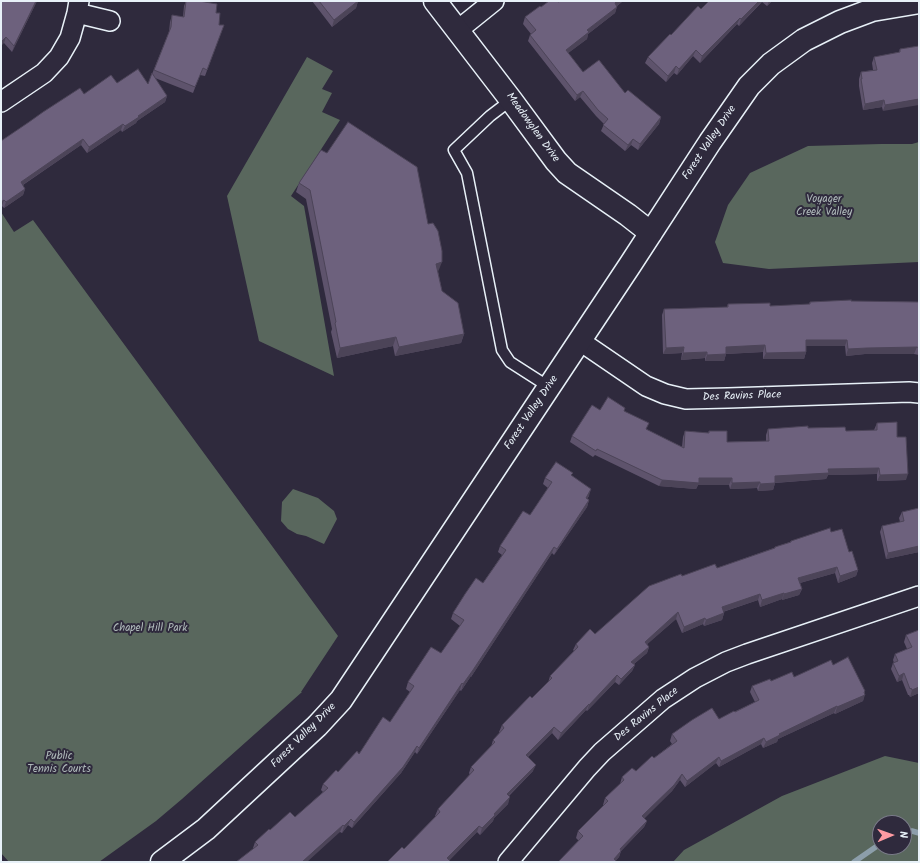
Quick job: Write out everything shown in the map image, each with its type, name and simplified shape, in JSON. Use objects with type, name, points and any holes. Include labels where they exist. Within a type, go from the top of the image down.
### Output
[{"type":"street","name":"Meadowglen Drive","points":[[435,1],[512,100],[556,161],[567,173],[628,215],[651,233]]},
{"type":"street","points":[[458,30],[494,1]]},
{"type":"street","name":"Forest Valley Drive","points":[[162,862],[206,829],[317,726],[341,700],[580,341],[710,142],[749,86],[771,64],[804,40],[840,22],[872,10],[919,2]]},
{"type":"street","points":[[1,102],[44,73],[59,57],[70,38],[78,7],[110,21]]},
{"type":"street","name":"Des Ravins Place","points":[[580,341],[646,386],[665,394],[686,399],[909,392],[919,393]]},
{"type":"street","name":"Des Ravins Place","points":[[508,862],[602,752],[663,699],[694,678],[726,662],[747,654],[919,596]]},
{"type":"lane","points":[[512,100],[490,116],[454,150],[467,173],[502,350],[510,362],[549,387]]},
{"type":"green space","points":[[307,57],[333,71],[322,89],[332,93],[322,112],[340,120],[291,196],[304,206],[334,376],[259,341],[227,196]]},
{"type":"green space","name":"Voyager Creek Valley","points":[[919,142],[919,262],[769,269],[723,263],[715,242],[728,205],[750,173],[808,146],[912,144]]},
{"type":"green space","name":"Chapel Hill Park","points":[[1,212],[14,232],[33,220],[338,636],[302,692],[156,821],[99,862],[9,862],[1,853]]},
{"type":"green space","points":[[293,489],[318,498],[334,511],[337,519],[324,544],[306,536],[297,534],[288,529],[281,521],[282,502]]},
{"type":"green space","points":[[885,756],[919,763],[919,862],[673,862],[684,850],[782,796]]},
{"type":"building","points":[[1,1],[36,1],[14,46],[6,37],[1,42]]},
{"type":"building","points":[[186,1],[199,1],[217,4],[216,13],[220,13],[219,25],[224,25],[207,70],[203,68],[195,87],[154,70],[171,27],[172,15],[184,17]]},
{"type":"building","points":[[319,1],[358,1],[334,20]]},
{"type":"building","points":[[549,1],[617,1],[615,3],[617,7],[587,30],[589,32],[566,50],[583,72],[599,60],[625,93],[628,90],[661,117],[640,144],[633,139],[628,145],[603,125],[608,119],[598,110],[583,91],[577,95],[530,35],[536,30],[525,17]]},
{"type":"building","points":[[709,1],[759,1],[702,56],[696,50],[679,69],[676,66],[668,76],[648,57],[698,6],[701,9]]},
{"type":"building","points":[[919,46],[919,99],[885,105],[884,100],[865,104],[861,72],[877,70],[874,57],[900,52],[900,49]]},
{"type":"building","points":[[138,69],[148,84],[152,73],[167,96],[138,116],[139,117],[125,126],[123,124],[89,147],[83,139],[21,182],[25,189],[6,202],[4,200],[1,202],[1,141],[80,88],[84,94],[111,75],[117,83]]},
{"type":"building","points":[[348,122],[417,167],[428,224],[433,223],[438,231],[442,251],[442,262],[436,264],[442,291],[458,303],[464,334],[399,347],[396,337],[340,348],[310,190],[299,183],[321,150],[327,153]]},
{"type":"building","points":[[851,300],[919,302],[919,348],[848,349],[847,340],[806,340],[806,352],[766,353],[765,345],[726,347],[726,354],[707,355],[707,352],[683,353],[684,347],[666,348],[664,309],[728,307],[728,304],[770,303],[770,306]]},
{"type":"building","points":[[608,397],[625,408],[624,411],[649,423],[646,429],[684,448],[685,431],[709,433],[709,431],[727,431],[727,442],[769,441],[768,429],[808,426],[808,428],[845,427],[846,431],[877,430],[877,423],[897,422],[897,437],[906,437],[908,474],[880,475],[879,468],[828,469],[829,473],[775,476],[775,483],[760,484],[760,482],[732,483],[732,478],[699,478],[699,483],[662,480],[597,449],[596,451],[572,436],[592,405],[600,410]]},
{"type":"building","points":[[556,462],[573,473],[571,475],[591,489],[586,498],[589,500],[557,549],[554,547],[473,670],[463,684],[462,683],[419,748],[417,746],[403,767],[354,822],[351,819],[344,826],[343,825],[302,862],[236,862],[258,845],[255,842],[290,812],[295,817],[328,788],[323,784],[336,770],[338,772],[357,751],[359,754],[383,717],[390,722],[414,686],[408,682],[431,647],[441,653],[464,620],[453,613],[476,578],[483,583],[506,550],[500,546],[523,511],[530,515],[552,482],[545,478]]},
{"type":"building","points":[[919,508],[919,546],[888,553],[882,526],[904,521],[902,512]]},
{"type":"building","points":[[830,528],[831,532],[842,529],[849,552],[852,551],[858,570],[840,576],[837,567],[798,578],[802,589],[762,600],[760,594],[722,607],[724,613],[706,620],[705,618],[684,627],[678,612],[645,642],[649,647],[631,662],[635,665],[621,679],[617,675],[561,733],[554,727],[526,755],[536,765],[507,794],[510,797],[494,814],[495,815],[482,828],[479,826],[447,858],[450,861],[449,862],[387,862],[402,847],[404,849],[440,812],[438,809],[474,770],[471,767],[495,742],[493,740],[504,728],[502,725],[530,696],[532,698],[552,678],[550,676],[578,647],[576,644],[590,629],[595,634],[649,586],[681,574],[682,576],[715,564],[717,568]]},
{"type":"building","points":[[919,630],[919,687],[912,690],[911,688],[910,689],[904,673],[899,676],[893,663],[898,661],[895,654],[912,647],[906,635]]},
{"type":"building","points":[[848,657],[865,691],[865,695],[837,706],[779,734],[780,735],[766,742],[764,738],[721,761],[719,757],[687,781],[682,774],[674,785],[642,816],[647,821],[620,849],[621,851],[614,859],[617,862],[558,862],[583,836],[578,831],[608,801],[605,798],[624,780],[622,777],[632,768],[636,771],[652,756],[654,758],[677,741],[672,734],[712,708],[719,719],[759,700],[752,686],[770,679],[771,681],[792,672],[794,677],[831,660],[833,665]]},
{"type":"waterway","points":[[912,831],[919,833]]},
{"type":"waterway","points":[[854,862],[872,850]]},
{"type":"park label","name":"Public Tennis Courts","points":[[59,763]]}]
